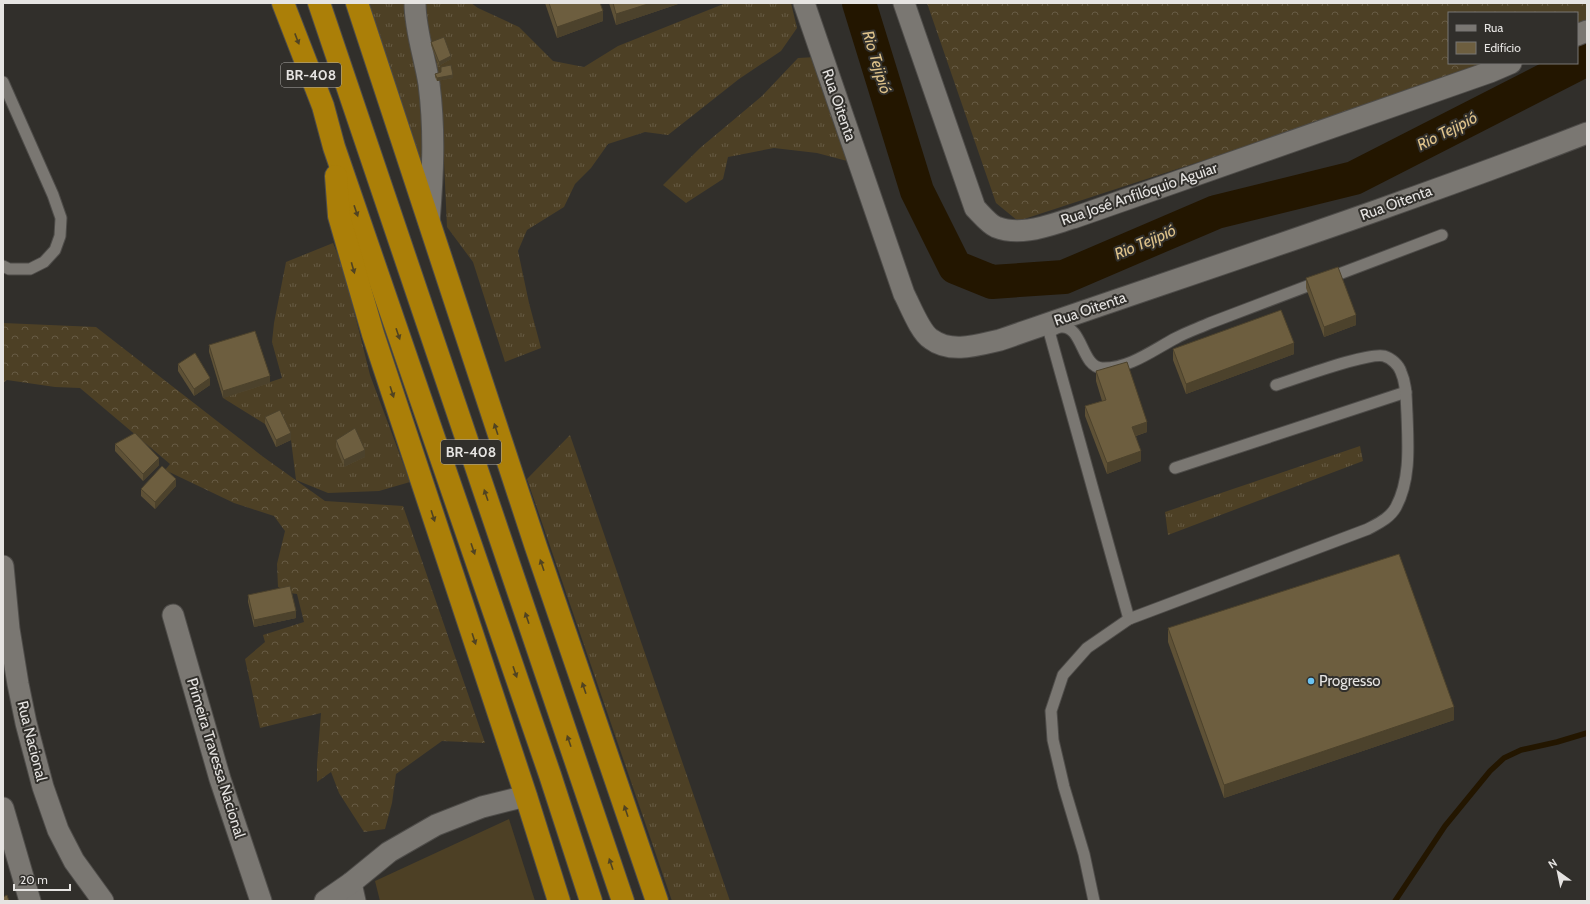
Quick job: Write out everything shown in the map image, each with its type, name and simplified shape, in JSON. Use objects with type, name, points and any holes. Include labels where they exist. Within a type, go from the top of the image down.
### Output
[{"type":"highway","name":"BR-408","points":[[283,3],[323,106],[334,147],[550,775],[591,901]]},
{"type":"highway","name":"BR-408","points":[[319,3],[623,901]]},
{"type":"highway","points":[[357,3],[536,547],[657,901]]},
{"type":"highway","points":[[334,147],[339,216],[360,291],[559,901]]},
{"type":"street","points":[[415,3],[429,84],[434,151],[429,224]]},
{"type":"street","name":"Rua Oitenta","points":[[804,3],[904,294],[919,324],[930,339],[948,347],[971,347],[1047,328],[1533,154],[1587,133]]},
{"type":"street","name":"Rua José Anfilóquio Aguiar","points":[[904,3],[975,208],[995,227],[1013,232],[1036,228],[1073,218],[1370,115],[1509,64]]},
{"type":"street","name":"Rua Nacional","points":[[3,566],[9,629],[18,684],[26,723],[43,787],[64,843],[74,861],[103,901]]},
{"type":"street","name":"Primeira Travessa Nacional","points":[[172,615],[220,779],[261,901]]},
{"type":"street","points":[[324,901],[353,892],[389,852],[436,825],[482,807],[526,796]]},
{"type":"street","points":[[3,808],[30,901]]},
{"type":"lane","points":[[3,82],[53,195],[61,218],[58,243],[55,250],[44,262],[30,269],[9,269],[3,266]]},
{"type":"lane","points":[[1130,620],[1047,328],[1062,327],[1069,329],[1074,333],[1091,363],[1100,368],[1117,367],[1145,355],[1177,337],[1210,323],[1442,235]]},
{"type":"lane","points":[[1094,901],[1084,854],[1064,787],[1053,740],[1052,711],[1063,675],[1087,648],[1130,620],[1368,529],[1387,518],[1395,508],[1401,496],[1408,446],[1406,392],[1401,372],[1394,362],[1383,356],[1364,358],[1276,385]]},
{"type":"lane","points":[[1175,468],[1406,392]]},
{"type":"green space","points":[[366,3],[410,3],[416,40],[428,186]]},
{"type":"green space","points":[[424,3],[471,3],[478,8],[519,27],[553,61],[584,67],[618,46],[726,3],[791,3],[797,28],[781,51],[739,79],[668,135],[645,132],[608,144],[591,168],[575,184],[564,207],[527,230],[518,251],[529,303],[541,348],[505,362],[473,262],[447,227],[443,140],[424,32]]},
{"type":"green space","points":[[927,3],[1587,3],[1587,23],[1578,28],[1578,12],[1448,12],[1448,64],[1507,64],[1361,109],[1018,221],[996,203]]},
{"type":"green space","points":[[816,57],[851,162],[817,153],[774,148],[728,157],[723,179],[686,203],[663,185],[700,148],[762,96],[798,58]]},
{"type":"green space","points":[[333,243],[343,267],[370,375],[410,482],[379,491],[328,493],[296,480],[291,440],[280,417],[265,424],[223,398],[282,378],[272,342],[274,323],[286,262]]},
{"type":"green space","points":[[3,323],[96,327],[262,456],[325,501],[403,506],[485,743],[442,741],[396,774],[392,803],[385,829],[364,832],[339,793],[331,772],[317,782],[321,713],[260,728],[245,659],[265,642],[263,635],[304,622],[297,594],[290,593],[278,587],[277,564],[285,531],[274,516],[234,503],[165,470],[170,464],[80,388],[55,387],[7,380],[3,383]]},
{"type":"green space","points":[[570,435],[730,901],[672,901],[527,479]]},
{"type":"green space","points":[[1360,446],[1363,461],[1168,535],[1165,512]]},
{"type":"green space","points":[[509,819],[535,901],[380,901],[375,881]]},
{"type":"building","points":[[549,3],[600,3],[603,11],[557,27]]},
{"type":"building","points":[[613,3],[651,3],[616,14]]},
{"type":"building","points":[[444,37],[451,56],[439,62],[431,42]]},
{"type":"building","points":[[451,65],[453,75],[437,78],[435,74],[441,72],[441,67]]},
{"type":"building","points":[[1338,267],[1356,315],[1324,327],[1306,278]]},
{"type":"building","points":[[1281,310],[1294,343],[1186,384],[1173,349]]},
{"type":"building","points":[[255,331],[270,376],[223,391],[209,345]]},
{"type":"building","points":[[195,353],[210,378],[194,389],[178,364]]},
{"type":"building","points":[[1127,362],[1147,422],[1132,427],[1141,451],[1107,463],[1085,406],[1106,400],[1096,371]]},
{"type":"building","points":[[280,410],[291,433],[276,440],[265,417]]},
{"type":"building","points":[[355,428],[365,450],[344,460],[336,440]]},
{"type":"building","points":[[135,433],[159,458],[143,474],[115,444]]},
{"type":"building","points":[[162,466],[176,479],[155,502],[141,489]]},
{"type":"building","name":"Progresso","points":[[1399,554],[1454,707],[1224,785],[1168,628]]},
{"type":"building","points":[[290,586],[296,611],[254,620],[248,595]]},
{"type":"building","points":[[7,895],[9,901],[3,901],[3,897]]},
{"type":"waterway","name":"Rio Tejipió","points":[[859,3],[917,191],[955,267],[992,282],[1064,277],[1216,212],[1354,178],[1577,64]]},
{"type":"waterway","name":"Rio Tejipió","points":[[1578,64],[1587,59]]},
{"type":"waterway","points":[[1395,901],[1445,826],[1490,771],[1504,758],[1521,750],[1557,742],[1587,733]]},
{"type":"place","name":"Progresso","points":[[1311,681]]}]
